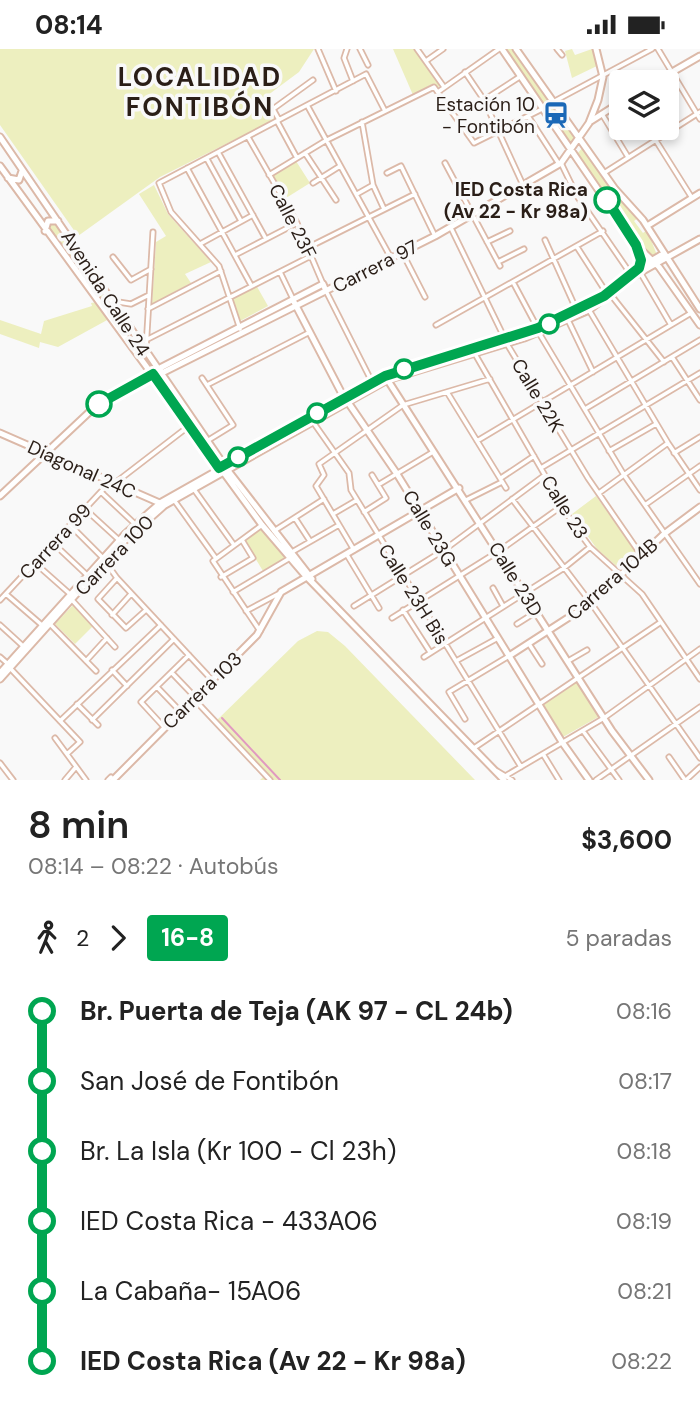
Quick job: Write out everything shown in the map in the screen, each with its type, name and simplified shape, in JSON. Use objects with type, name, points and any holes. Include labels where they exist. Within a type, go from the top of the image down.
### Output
[{"type":"main road","points":[[500,49],[544,108],[636,245],[653,262],[700,325]]},
{"type":"main road","points":[[516,49],[603,173],[647,226],[700,308]]},
{"type":"main road","points":[[589,123],[603,77],[596,49]]},
{"type":"main road","points":[[677,70],[700,56]]},
{"type":"main road","points":[[589,123],[609,110]]},
{"type":"main road","name":"Carrera 97","points":[[0,496],[99,404],[155,372],[164,372],[240,330],[391,258],[472,215],[560,163],[589,123]]},
{"type":"main road","name":"Avenida Calle 24","points":[[0,137],[94,271],[107,298],[189,426],[264,524],[313,582],[495,771],[506,777]]},
{"type":"main road","name":"Avenida Calle 24","points":[[0,166],[83,283],[102,302],[207,441],[222,468]]},
{"type":"main road","points":[[8,178],[19,180],[21,167]]},
{"type":"main road","points":[[647,226],[700,193]]},
{"type":"main road","points":[[46,231],[48,222],[58,221]]},
{"type":"main road","name":"Carrera 100","points":[[0,679],[43,626],[104,561],[119,540],[162,504],[386,378],[538,331],[589,310],[639,270],[700,239]]},
{"type":"main road","points":[[636,245],[641,257],[639,270]]},
{"type":"main road","name":"Carrera 100","points":[[538,331],[609,294],[630,273],[639,270]]},
{"type":"main road","name":"Calle 23G","points":[[295,302],[346,399],[397,474],[538,704],[589,780]]},
{"type":"main road","points":[[136,340],[146,340]]},
{"type":"main road","name":"Carrera 100","points":[[25,648],[50,624],[88,576],[162,504],[174,500],[222,468],[312,421],[372,382],[475,354],[506,341]]},
{"type":"main road","name":"Calle 23D","points":[[386,378],[604,718],[649,780]]},
{"type":"main road","name":"Diagonal 24C","points":[[0,433],[162,504]]},
{"type":"main road","points":[[55,443],[57,457]]},
{"type":"main road","points":[[281,592],[459,488]]},
{"type":"main road","name":"Carrera 104B","points":[[509,656],[591,603],[664,534],[700,507]]},
{"type":"main road","name":"Avenida Calle 24","points":[[264,524],[274,531],[291,555]]},
{"type":"main road","name":"Carrera 103","points":[[111,779],[260,631],[281,592]]},
{"type":"main road","name":"Carrera 100","points":[[0,673],[9,666]]},
{"type":"street","points":[[318,49],[336,91]]},
{"type":"street","points":[[347,49],[344,58],[353,81]]},
{"type":"street","points":[[360,49],[368,65]]},
{"type":"street","points":[[417,49],[444,87]]},
{"type":"street","points":[[426,61],[443,49]]},
{"type":"street","points":[[438,92],[500,49]]},
{"type":"street","points":[[558,49],[562,55]]},
{"type":"street","points":[[616,70],[652,49]]},
{"type":"street","points":[[658,49],[670,70]]},
{"type":"street","points":[[465,72],[484,100],[523,185]]},
{"type":"street","points":[[240,330],[221,271],[171,212],[159,183],[366,74],[385,111]]},
{"type":"street","points":[[553,102],[609,74]]},
{"type":"street","points":[[484,100],[521,76]]},
{"type":"street","points":[[297,158],[273,109],[313,81]]},
{"type":"street","points":[[679,84],[699,115],[679,127]]},
{"type":"street","points":[[269,174],[325,141],[434,86],[474,143],[544,108]]},
{"type":"street","points":[[307,105],[391,258]]},
{"type":"street","points":[[602,114],[628,157]]},
{"type":"street","points":[[528,116],[560,163],[577,197],[630,273]]},
{"type":"street","points":[[362,122],[373,185],[384,209]]},
{"type":"street","name":"Calle 23F","points":[[248,137],[297,223],[325,288],[372,382]]},
{"type":"street","points":[[603,173],[656,140],[692,198]]},
{"type":"street","points":[[218,152],[265,239]]},
{"type":"street","points":[[305,153],[336,200]]},
{"type":"street","points":[[206,158],[241,221]]},
{"type":"street","points":[[445,163],[499,264],[524,249]]},
{"type":"street","points":[[313,183],[340,166]]},
{"type":"street","points":[[387,173],[401,166],[435,236]]},
{"type":"street","points":[[187,168],[251,285]]},
{"type":"street","points":[[357,194],[373,185]]},
{"type":"street","points":[[307,248],[415,194]]},
{"type":"street","points":[[200,243],[253,215]]},
{"type":"street","points":[[235,255],[297,223]]},
{"type":"street","name":"Calle 22K","points":[[450,227],[506,341],[598,494],[641,555]]},
{"type":"street","points":[[487,243],[510,230]]},
{"type":"street","points":[[436,325],[603,231]]},
{"type":"street","points":[[145,354],[153,232]]},
{"type":"street","points":[[545,240],[577,311]]},
{"type":"street","points":[[577,247],[609,294],[664,362]]},
{"type":"street","points":[[402,252],[425,297]]},
{"type":"street","points":[[146,340],[311,256]]},
{"type":"street","points":[[113,257],[131,280],[151,269]]},
{"type":"street","points":[[639,270],[671,325]]},
{"type":"street","points":[[148,309],[221,271]]},
{"type":"street","name":"Calle 23G","points":[[280,272],[295,302]]},
{"type":"street","points":[[514,283],[538,331],[609,451],[700,584]]},
{"type":"street","points":[[107,298],[126,305],[149,295]]},
{"type":"street","points":[[589,310],[656,424],[700,490]]},
{"type":"street","points":[[477,441],[691,313]]},
{"type":"street","points":[[568,320],[593,373]]},
{"type":"street","points":[[207,386],[310,332]]},
{"type":"street","points":[[584,409],[700,340]]},
{"type":"street","name":"Calle 23","points":[[475,354],[590,547],[642,594],[700,679]]},
{"type":"street","points":[[672,357],[700,400]]},
{"type":"street","points":[[541,468],[700,373]]},
{"type":"street","points":[[202,378],[233,425],[207,441]]},
{"type":"street","points":[[354,550],[316,485],[324,475],[318,465],[403,405],[490,379]]},
{"type":"street","points":[[447,393],[506,488]]},
{"type":"street","name":"Calle 23H Bis","points":[[312,421],[351,478],[351,490],[520,767]]},
{"type":"street","points":[[609,451],[656,424]]},
{"type":"street","name":"Carrera 99","points":[[0,600],[101,492],[189,426]]},
{"type":"street","points":[[674,453],[700,437]]},
{"type":"street","points":[[598,494],[668,443]]},
{"type":"street","points":[[378,485],[434,451]]},
{"type":"street","points":[[466,500],[501,480],[534,456]]},
{"type":"street","points":[[645,506],[700,465]]},
{"type":"street","points":[[364,512],[386,497],[372,475]]},
{"type":"street","points":[[354,606],[443,551],[545,475]]},
{"type":"street","points":[[193,488],[234,545]]},
{"type":"street","points":[[101,492],[135,524]]},
{"type":"street","points":[[274,531],[324,499]]},
{"type":"street","points":[[512,499],[591,603],[700,758]]},
{"type":"street","points":[[174,500],[260,631]]},
{"type":"street","points":[[333,514],[357,500]]},
{"type":"street","points":[[392,618],[460,577],[563,505]]},
{"type":"street","points":[[85,509],[119,540]]},
{"type":"street","points":[[295,518],[310,541]]},
{"type":"street","points":[[214,559],[264,524]]},
{"type":"street","points":[[70,525],[212,680]]},
{"type":"street","points":[[233,592],[339,525]]},
{"type":"street","points":[[222,576],[254,558],[242,540]]},
{"type":"street","points":[[53,543],[88,576]]},
{"type":"street","points":[[424,657],[565,568],[590,547]]},
{"type":"street","points":[[346,555],[380,608]]},
{"type":"street","points":[[35,563],[71,597],[116,647]]},
{"type":"street","points":[[117,578],[98,599],[112,615],[126,628],[146,610]]},
{"type":"street","points":[[493,588],[503,606]]},
{"type":"street","points":[[246,611],[281,592]]},
{"type":"street","points":[[6,594],[43,626]]},
{"type":"street","points":[[112,615],[131,594]]},
{"type":"street","points":[[404,610],[430,652]]},
{"type":"street","points":[[517,624],[537,612]]},
{"type":"street","points":[[473,748],[661,622]]},
{"type":"street","points":[[50,624],[96,671]]},
{"type":"street","points":[[0,625],[25,648]]},
{"type":"street","points":[[60,720],[161,625]]},
{"type":"street","points":[[86,661],[107,638]]},
{"type":"street","points":[[456,661],[498,638]]},
{"type":"street","points":[[93,720],[174,639]]},
{"type":"street","points":[[529,644],[542,664]]},
{"type":"street","points":[[512,780],[506,777],[604,718],[700,649]]},
{"type":"street","points":[[568,661],[587,650]]},
{"type":"street","points":[[164,727],[141,702],[189,656]]},
{"type":"street","name":"Carrera 104B","points":[[465,719],[449,691],[509,656]]},
{"type":"street","points":[[0,657],[80,742],[67,754]]},
{"type":"street","points":[[112,670],[127,686]]},
{"type":"street","points":[[172,673],[270,780]]},
{"type":"street","points":[[157,687],[180,711]]},
{"type":"street","points":[[77,705],[98,725]]},
{"type":"street","points":[[596,780],[700,707]]},
{"type":"street","points":[[583,730],[619,780]]},
{"type":"street","points":[[55,738],[86,780]]},
{"type":"street","points":[[543,754],[559,780]]},
{"type":"street","points":[[669,757],[685,780],[700,767]]},
{"type":"street","points":[[0,763],[13,780]]},
{"type":"street","points":[[65,780],[76,767]]},
{"type":"green space","points":[[0,49],[314,49],[299,72],[264,98],[276,119],[160,177],[78,236],[0,125]]},
{"type":"green space","points":[[393,49],[415,49],[440,86],[437,88],[432,84],[413,95]]},
{"type":"green space","points":[[504,49],[513,49],[576,137],[571,145]]},
{"type":"green space","points":[[572,49],[575,55],[592,49],[599,65],[572,78],[565,51]]},
{"type":"green space","points":[[583,147],[638,218],[634,221],[643,233],[647,230],[657,255],[652,257],[641,250],[577,154]]},
{"type":"green space","points":[[296,161],[310,183],[286,198],[273,175]]},
{"type":"green space","points":[[154,185],[168,214],[211,262],[185,274],[191,283],[152,304],[156,242],[166,236],[139,194]]},
{"type":"green space","points":[[49,222],[56,222],[97,280],[106,304],[88,287],[48,232]]},
{"type":"green space","points":[[256,285],[268,306],[240,321],[231,298]]},
{"type":"green space","points":[[97,302],[109,319],[58,347],[40,342],[39,348],[0,334],[0,320],[41,334],[44,321]]},
{"type":"green space","points":[[596,496],[639,555],[622,571],[597,549],[572,514]]},
{"type":"green space","points":[[259,528],[286,558],[263,571],[244,540]]},
{"type":"green space","points":[[73,605],[94,625],[75,644],[55,624]]},
{"type":"green space","points":[[317,631],[328,632],[345,646],[475,780],[260,780],[267,773],[216,721],[298,641]]},
{"type":"green space","points":[[577,680],[600,716],[563,737],[543,703]]},
{"type":"waterway","points":[[222,718],[280,780]]},
{"type":"bus line","name":"16-8","points":[[99,404],[153,374],[219,468],[385,376],[538,328],[604,296],[639,268],[641,260],[636,245],[607,200]]},
{"type":"place","name":"Estación 10 - Fontibón","points":[[556,115]]},
{"type":"place","name":"IED Costa Rica (Av 22 - Kr 98a)","points":[[607,200]]},
{"type":"district","name":"LOCALIDAD FONTIBÓN","points":[[200,92]]}]
